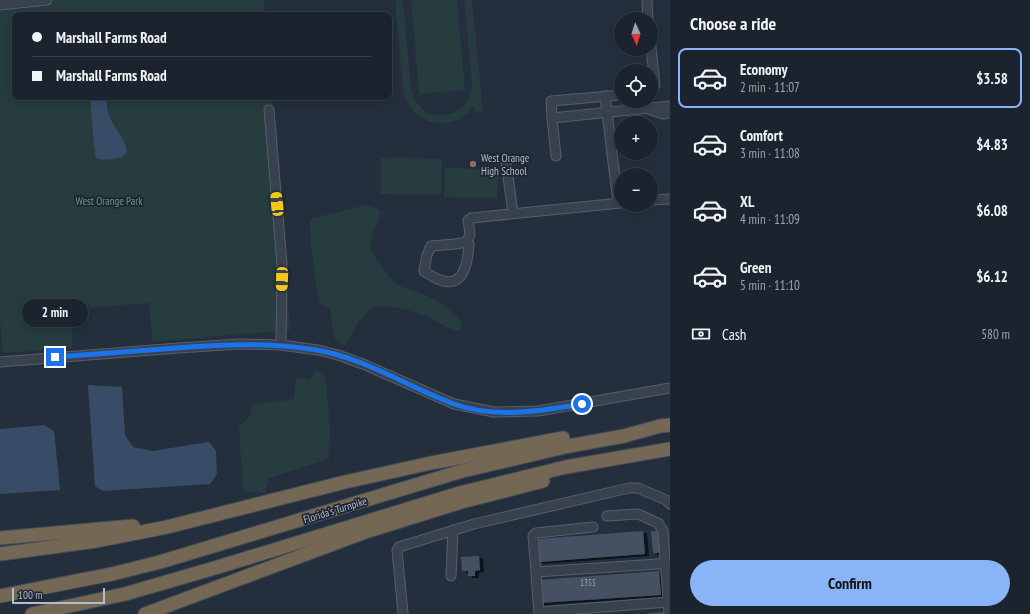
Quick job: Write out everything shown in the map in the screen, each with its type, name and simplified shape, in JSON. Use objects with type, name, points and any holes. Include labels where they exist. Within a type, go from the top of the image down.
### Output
[{"type":"highway","points":[[0,554],[96,541],[153,530],[345,482],[431,463],[616,428],[665,426]]},
{"type":"highway","name":"Florida's Turnpike","points":[[0,596],[126,571],[218,545],[462,471],[569,446],[624,436],[665,426]]},
{"type":"highway","points":[[145,614],[368,531],[461,502],[612,466],[670,449]]},
{"type":"highway","name":"Florida's Turnpike","points":[[32,614],[125,594],[218,568],[460,493],[566,467],[670,449]]},
{"type":"highway","points":[[0,538],[96,530],[166,522],[259,504]]},
{"type":"highway","points":[[61,614],[125,594]]},
{"type":"street","points":[[0,5],[47,0]]},
{"type":"street","points":[[646,0],[647,12]]},
{"type":"street","points":[[556,156],[551,101],[614,95]]},
{"type":"street","points":[[605,96],[615,168]]},
{"type":"street","points":[[658,107],[670,106]]},
{"type":"street","points":[[552,118],[647,108],[663,114],[670,113]]},
{"type":"street","points":[[269,110],[282,264],[281,345]]},
{"type":"street","points":[[506,162],[513,213]]},
{"type":"street","points":[[658,200],[670,199]]},
{"type":"street","points":[[467,242],[431,246],[427,255],[424,271],[435,279],[447,282],[456,280],[461,276],[468,255],[469,244],[467,242],[470,234],[468,220],[471,218],[614,204]]},
{"type":"street","points":[[0,362],[171,348],[240,344],[281,345],[318,350],[338,355],[363,364],[454,404],[494,412],[538,411],[670,388]]},
{"type":"street","points":[[403,613],[397,550],[399,547],[453,530],[629,488],[638,488],[666,500],[670,504]]},
{"type":"street","points":[[607,516],[638,514],[658,524],[663,531],[668,565],[669,614]]},
{"type":"street","points":[[593,527],[536,533],[533,536],[539,613],[668,602]]},
{"type":"street","points":[[451,576],[453,530]]},
{"type":"street","points":[[536,572],[668,565]]},
{"type":"green space","name":"West Orange Park","points":[[0,0],[264,0],[265,12],[12,12],[12,100],[272,100],[290,330],[153,342],[149,303],[73,309],[72,348],[3,353],[0,319]]},
{"type":"green space","points":[[395,0],[403,0],[411,88],[416,101],[423,110],[433,114],[444,115],[455,112],[463,106],[470,96],[472,82],[464,0],[472,0],[483,111],[475,111],[474,106],[465,115],[454,121],[443,123],[432,122],[422,118],[413,111],[407,101],[403,89]]},
{"type":"green space","points":[[411,0],[457,0],[465,90],[419,94]]},
{"type":"green space","points":[[381,158],[442,159],[441,195],[381,194]]},
{"type":"green space","points":[[445,168],[498,169],[497,198],[444,197]]},
{"type":"green space","points":[[362,206],[380,210],[380,215],[372,239],[371,249],[383,268],[398,285],[429,297],[447,308],[462,324],[460,331],[449,328],[432,319],[401,308],[384,306],[376,307],[370,310],[362,317],[346,345],[337,342],[334,336],[330,310],[320,303],[311,247],[310,219]]},
{"type":"green space","points":[[317,370],[325,378],[330,430],[329,459],[269,478],[265,493],[243,492],[239,427],[250,416],[253,405],[294,399],[296,378],[309,380]]},
{"type":"water","points":[[90,100],[107,100],[109,116],[126,146],[126,152],[124,156],[118,158],[107,160],[101,159],[96,158]]},
{"type":"water","points":[[88,385],[122,387],[125,435],[133,447],[152,451],[209,442],[216,451],[217,474],[210,484],[103,491],[95,486]]},
{"type":"water","points":[[44,425],[54,431],[60,490],[0,494],[0,429]]},
{"type":"building","points":[[643,531],[645,554],[539,562],[537,539]]},
{"type":"building","points":[[651,531],[659,531],[661,553],[653,553]]},
{"type":"building","points":[[479,556],[480,570],[475,571],[475,576],[468,576],[468,571],[462,571],[461,557]]},
{"type":"building","points":[[659,571],[661,595],[540,603],[538,580]]},
{"type":"building","points":[[666,612],[666,614],[648,614],[648,613]]},
{"type":"place","name":"West Orange High School","points":[[473,164]]},
{"type":"route","points":[[55,357],[164,348],[240,344],[281,345],[318,350],[338,355],[363,364],[454,404],[473,409],[494,412],[524,412],[582,404]]}]
